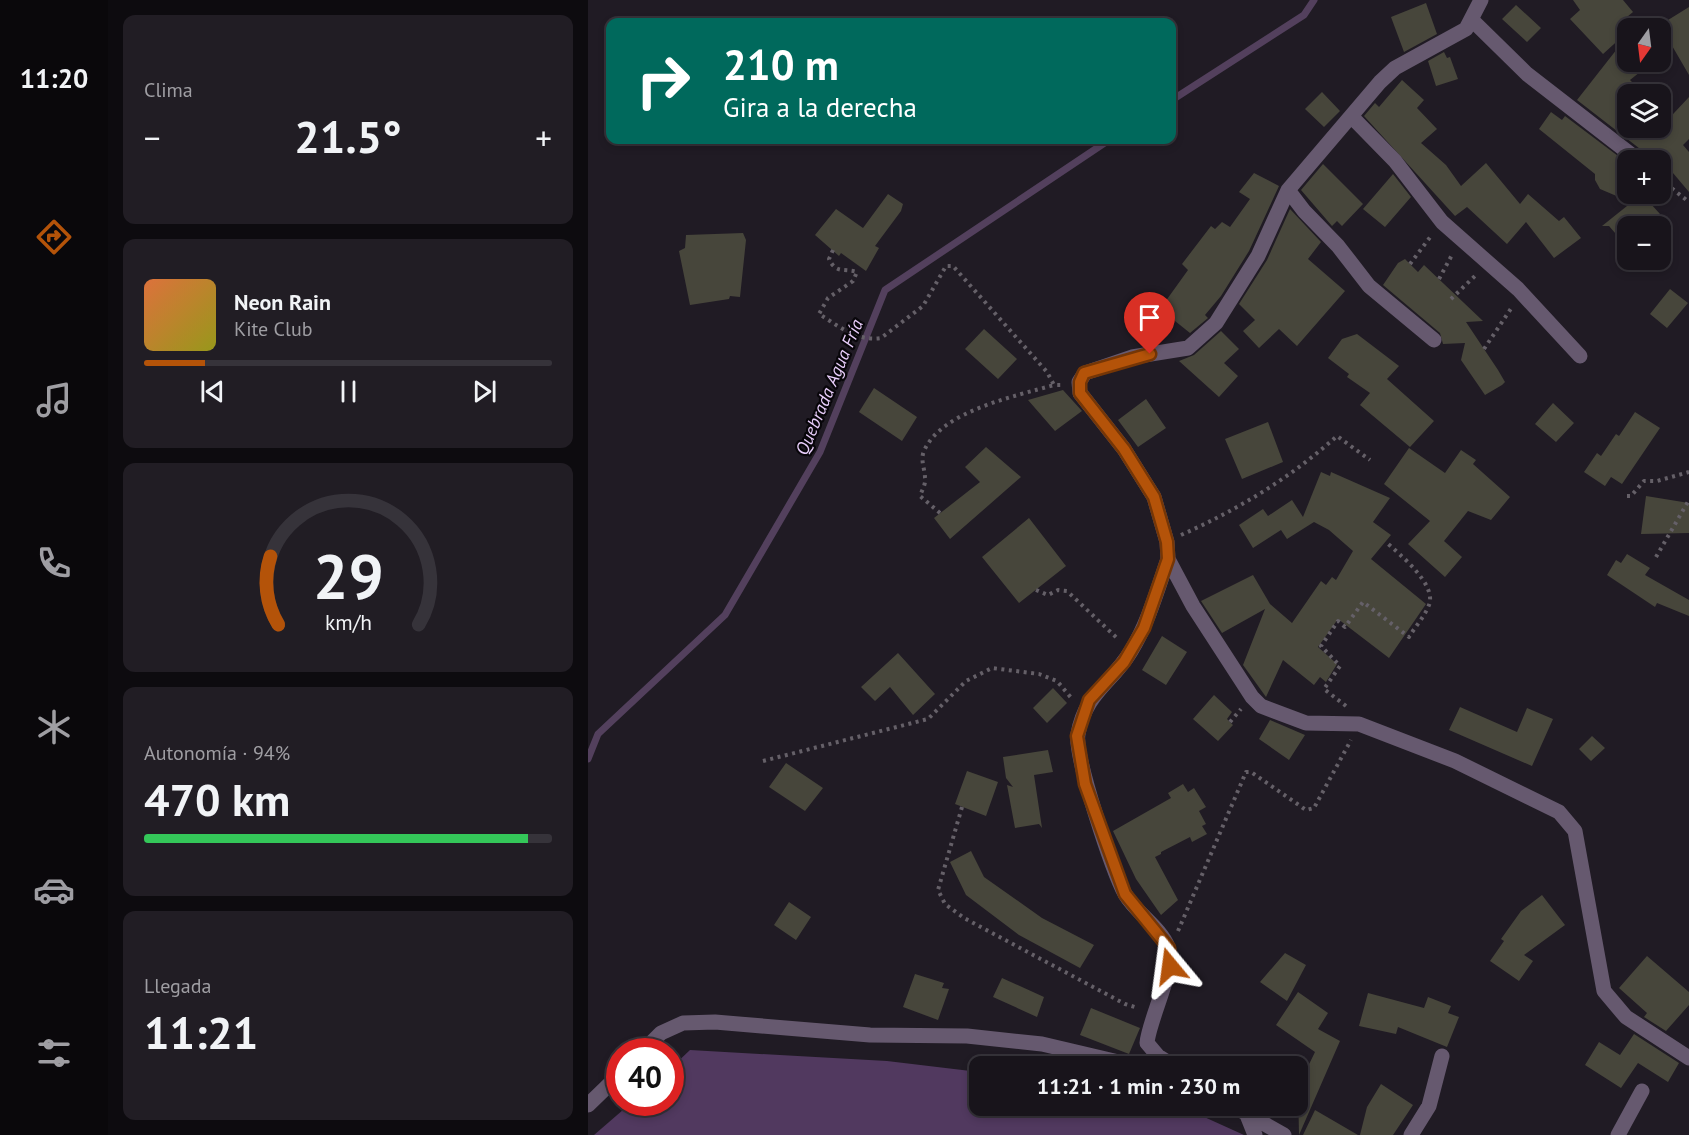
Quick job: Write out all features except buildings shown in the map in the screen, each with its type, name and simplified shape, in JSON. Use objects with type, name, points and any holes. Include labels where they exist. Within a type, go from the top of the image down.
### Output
[{"type":"street","points":[[1158,1056],[1147,1043],[1153,1013],[1170,966],[1169,948],[1125,894],[1089,795],[1077,736],[1089,700],[1130,654],[1144,628],[1168,559],[1167,542],[1154,497],[1124,449],[1080,393],[1080,385],[1084,373],[1132,357],[1188,348],[1216,322],[1258,256],[1288,190],[1395,68],[1466,29],[1481,0]]},
{"type":"street","points":[[1472,20],[1527,74],[1625,150]]},
{"type":"street","points":[[1351,116],[1395,161],[1442,222],[1523,294],[1580,356]]},
{"type":"street","points":[[1288,190],[1304,211],[1338,246],[1369,286],[1434,340]]},
{"type":"street","points":[[1168,559],[1193,606],[1239,677],[1261,706],[1306,723],[1359,724],[1455,761],[1559,812],[1575,831],[1604,990],[1626,1017],[1689,1058]]},
{"type":"street","points":[[656,1038],[661,1033],[683,1023],[716,1022],[870,1035],[978,1037],[1042,1044],[1093,1056]]},
{"type":"street","points":[[1411,1135],[1429,1106],[1442,1056]]},
{"type":"street","points":[[588,1106],[606,1088]]},
{"type":"street","points":[[1618,1135],[1642,1091]]},
{"type":"street","points":[[1247,1116],[1255,1135]]},
{"type":"street","points":[[1249,1116],[1284,1135]]},
{"type":"path","points":[[1671,188],[1689,202]]},
{"type":"path","points":[[1410,264],[1442,222]]},
{"type":"path","points":[[1439,279],[1460,239]]},
{"type":"path","points":[[833,250],[829,259],[832,267],[841,272],[857,272],[853,282],[828,298],[819,314],[842,331],[872,339],[880,338],[923,306],[946,266],[953,266],[1047,372],[1054,385]]},
{"type":"path","points":[[1451,299],[1489,263]]},
{"type":"path","points":[[1484,349],[1498,325],[1523,294]]},
{"type":"path","points":[[940,513],[920,496],[926,481],[922,453],[928,443],[961,416],[1054,385],[1080,385]]},
{"type":"path","points":[[1167,542],[1254,498],[1305,464],[1337,436],[1371,460]]},
{"type":"path","points":[[1627,496],[1631,496],[1644,481],[1658,481],[1689,472]]},
{"type":"path","points":[[1656,557],[1689,500]]},
{"type":"path","points":[[1169,948],[1246,772],[1251,772],[1306,810],[1314,808],[1359,724],[1346,706],[1324,689],[1340,666],[1321,646],[1338,621],[1345,627],[1363,603],[1409,637],[1430,603],[1428,591],[1419,575],[1386,542]]},
{"type":"path","points":[[1036,590],[1048,595],[1058,590],[1067,591],[1110,631],[1130,654]]},
{"type":"path","points":[[763,761],[928,719],[966,681],[992,668],[1039,674],[1057,681],[1085,714]]},
{"type":"path","points":[[962,807],[938,890],[945,904],[994,937],[1125,1004],[1153,1013]]},
{"type":"shaded area","points":[[690,1050],[887,1061],[969,1071],[969,1116],[1202,1116],[1244,1135],[594,1135],[616,1116],[684,1116],[684,1056]]},
{"type":"waterway","name":"Quebrada Agua Fría","points":[[1176,97],[1304,15],[1314,0]]},
{"type":"waterway","name":"Quebrada Agua Fría","points":[[588,759],[598,734],[725,615],[820,452],[885,290],[1103,144]]},
{"type":"route","points":[[1150,354],[1132,357],[1084,373],[1080,382],[1080,393],[1124,449],[1154,497],[1167,542],[1168,559],[1144,628],[1124,662],[1089,700],[1077,736],[1085,784],[1125,894],[1169,948],[1170,966]]}]
